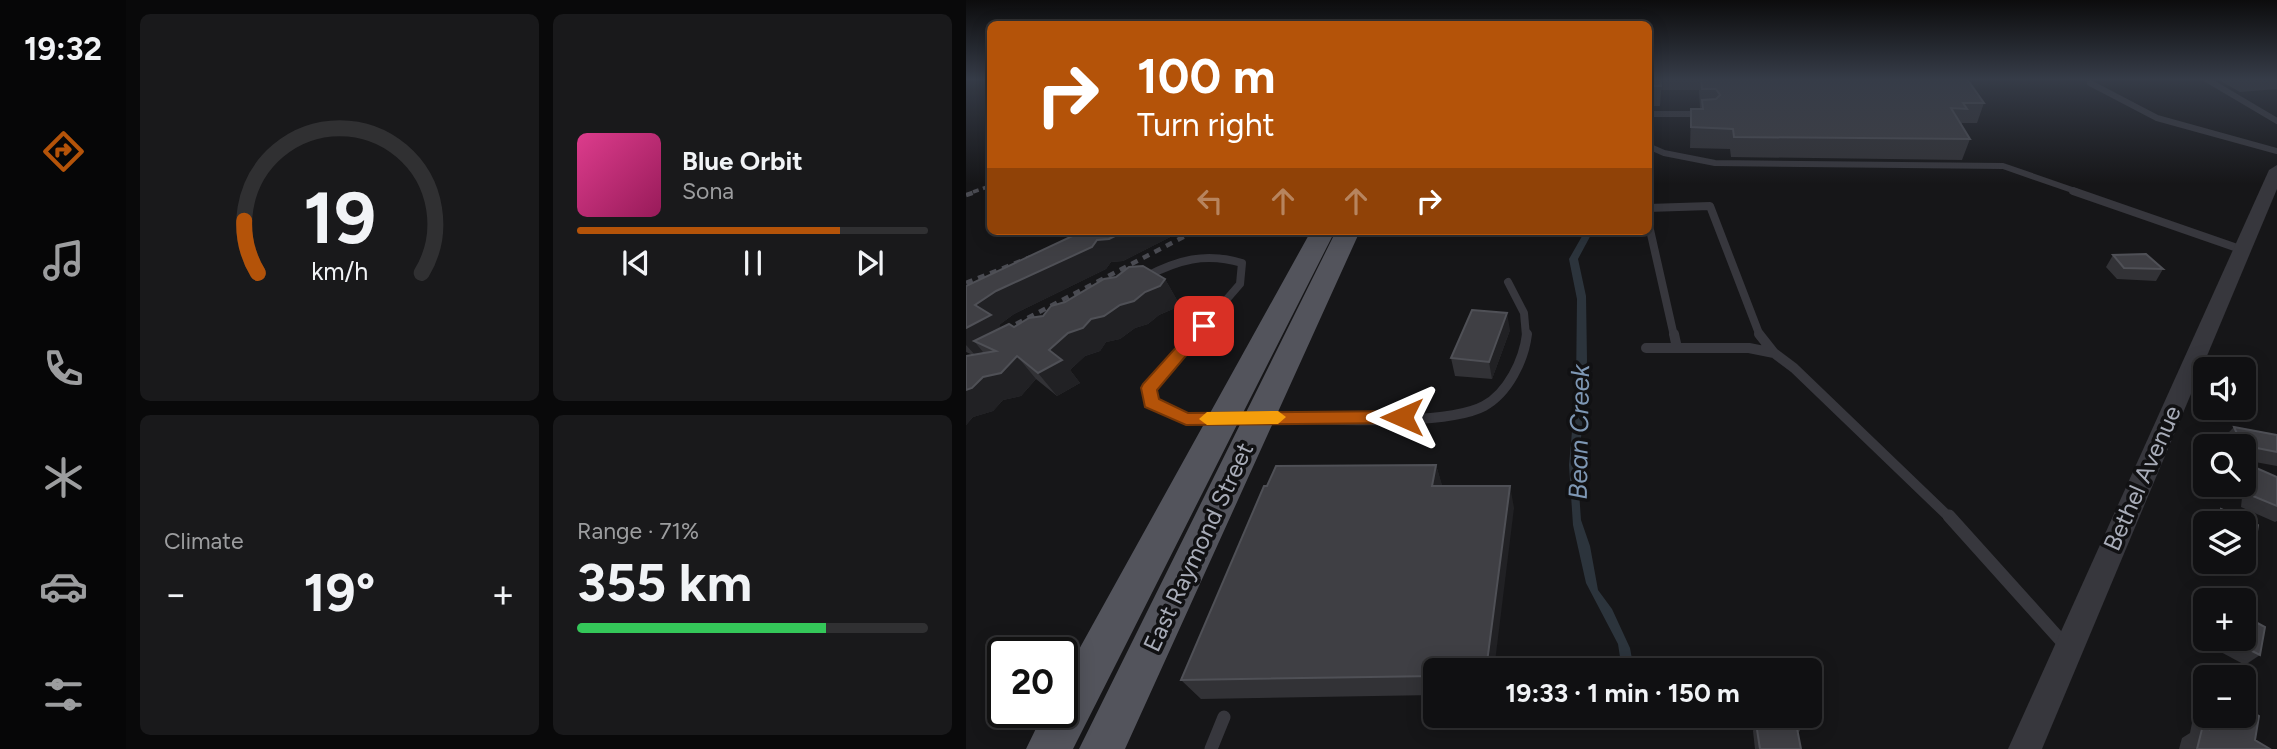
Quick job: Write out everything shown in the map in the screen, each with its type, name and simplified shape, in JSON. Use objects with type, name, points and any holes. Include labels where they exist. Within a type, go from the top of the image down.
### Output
[{"type":"main road","name":"East Raymond Street","points":[[1102,749],[1241,418],[1273,329],[1321,235]]},
{"type":"main road","name":"East Raymond Street","points":[[1049,749],[1346,235]]},
{"type":"street","name":"Bethel Avenue","points":[[2025,749],[2277,170]]},
{"type":"lane","points":[[1652,114],[1712,114]]},
{"type":"lane","points":[[2149,114],[2277,151]]},
{"type":"lane","points":[[1652,148],[1664,153],[1715,163],[2003,166],[2243,250]]},
{"type":"lane","points":[[1652,208],[1710,206],[1759,334],[1774,354],[1794,368],[1891,456],[2068,648]]},
{"type":"lane","points":[[1651,235],[1677,348]]},
{"type":"lane","points":[[1133,283],[1181,258],[1226,257],[1242,263],[1240,285],[1149,388],[1151,402],[1186,419],[1451,417],[1482,408],[1506,390],[1523,354],[1527,316],[1507,282]]},
{"type":"lane","points":[[1646,348],[1749,348],[1774,354]]},
{"type":"lane","points":[[1212,749],[1224,716]]},
{"type":"water","name":"Bean Creek","points":[[1583,235],[1591,235],[1578,259],[1586,296],[1587,360],[1578,477],[1581,520],[1590,546],[1598,590],[1612,609],[1632,658],[1620,658],[1618,644],[1586,583],[1573,525],[1569,465],[1576,386],[1577,299],[1569,259]]},
{"type":"building","points":[[1691,114],[1955,114],[1970,139],[1734,137],[1733,129],[1691,127]]},
{"type":"building","points":[[1074,235],[1117,235],[1097,240],[1092,247],[996,291],[975,305],[991,315],[966,328],[966,286]]},
{"type":"building","points":[[2146,254],[2163,269],[2124,268],[2113,255]]},
{"type":"building","points":[[1143,266],[1165,279],[1160,286],[1145,292],[1134,301],[1120,305],[1104,316],[1091,319],[1083,328],[1068,333],[1049,350],[1062,360],[1038,373],[1017,356],[1001,373],[983,377],[966,390],[966,356],[996,351],[974,341],[1009,324],[1014,327],[1029,318],[1043,316],[1051,306],[1065,302],[1104,279],[1116,277],[1129,267]]},
{"type":"building","points":[[1472,310],[1507,313],[1489,362],[1451,358]]},
{"type":"building","points":[[2234,427],[2277,435],[2277,452],[2256,448],[2256,434],[2237,434]]},
{"type":"building","points":[[1436,465],[1432,486],[1510,486],[1488,658],[1423,658],[1423,676],[1181,680],[1264,486],[1267,486],[1276,466]]},
{"type":"building","points":[[2256,468],[2277,477],[2277,506],[2255,497]]},
{"type":"building","points":[[2256,622],[2265,627],[2260,655],[2252,651],[2256,651]]},
{"type":"building","points":[[2256,714],[2259,716],[2255,740],[2270,749],[2197,749],[2202,728],[2256,728]]},
{"type":"building","points":[[1757,728],[1797,728],[1801,749],[1760,749]]},
{"type":"railway","points":[[973,192],[987,187]]},
{"type":"railway","points":[[966,195],[978,191]]},
{"type":"railway","points":[[993,336],[1187,235]]},
{"type":"railway","points":[[966,283],[1031,257]]},
{"type":"railway","points":[[966,350],[997,334]]},
{"type":"slow traffic","points":[[1207,419],[1278,417]]},
{"type":"route","points":[[1204,326],[1149,388],[1151,402],[1186,419],[1402,417]]}]
